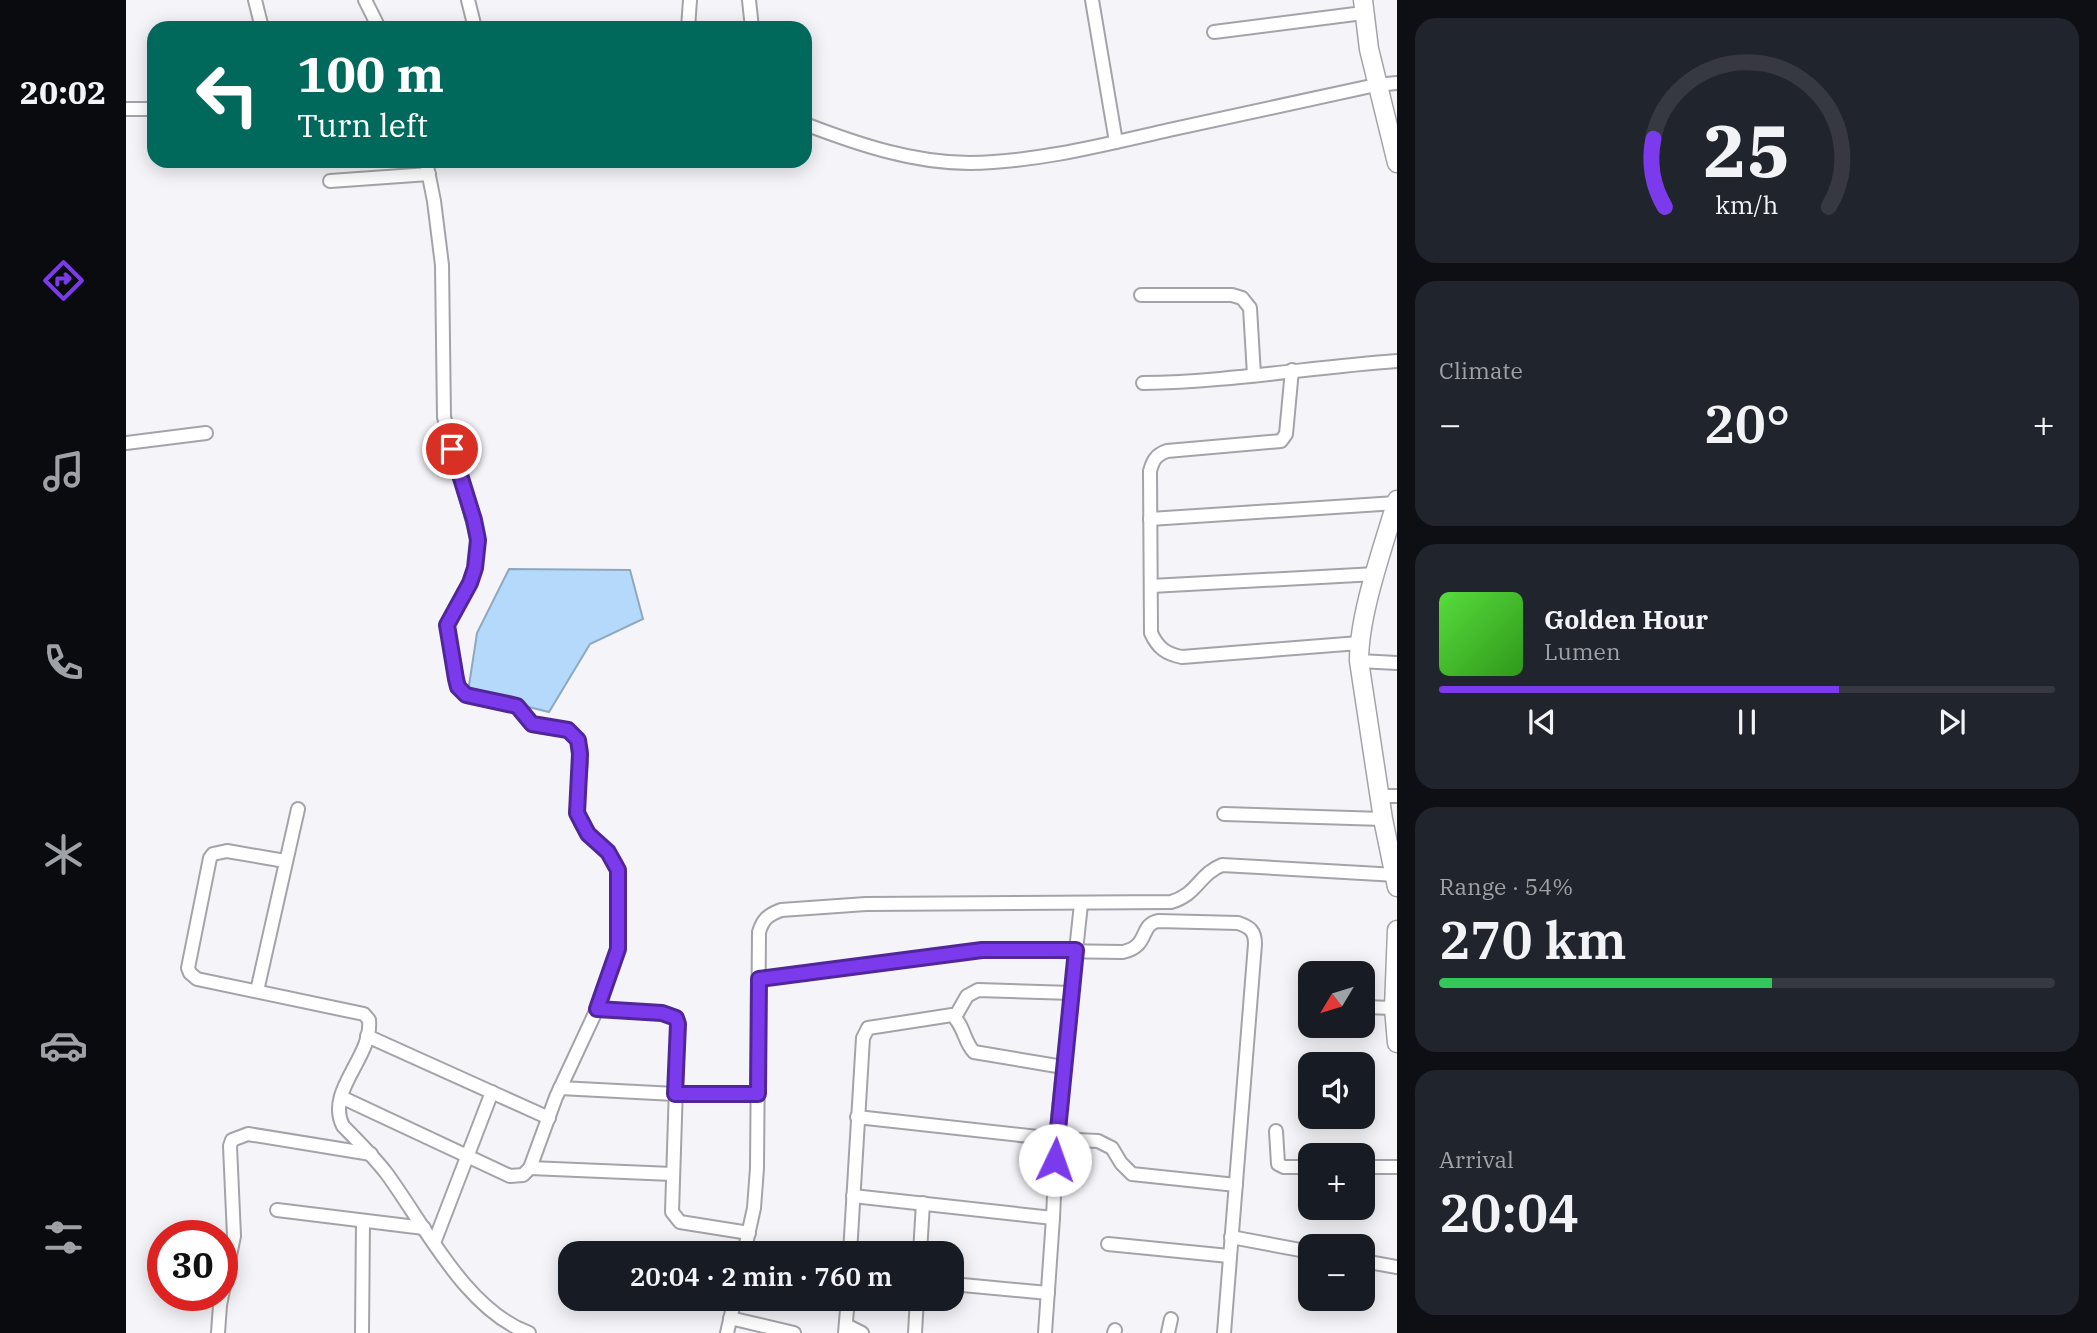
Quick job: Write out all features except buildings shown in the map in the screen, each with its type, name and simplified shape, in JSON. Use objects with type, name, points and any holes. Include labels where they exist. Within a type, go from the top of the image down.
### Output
[{"type":"street","points":[[255,0],[260,21]]},
{"type":"street","points":[[365,0],[376,21]]},
{"type":"street","points":[[468,0],[473,21]]},
{"type":"street","points":[[688,21],[690,0]]},
{"type":"street","points":[[749,0],[751,21]]},
{"type":"street","points":[[1092,0],[1116,142]]},
{"type":"street","points":[[1214,32],[1363,6],[1376,85],[1397,162]]},
{"type":"street","points":[[812,127],[845,140],[907,156],[968,163],[1022,159],[1116,142],[1376,85],[1397,83]]},
{"type":"street","points":[[126,109],[147,109]]},
{"type":"street","points":[[330,181],[420,168]]},
{"type":"street","points":[[341,1097],[510,1176],[523,1175],[530,1168],[561,1088],[597,1009],[618,949],[618,870],[608,852],[588,834],[577,813],[580,754],[578,740],[568,730],[532,724],[522,710],[511,704],[466,695],[458,687],[456,679],[447,625],[470,583],[475,568],[478,540],[444,417],[442,265],[427,168]]},
{"type":"street","points":[[1141,295],[1233,295],[1242,298],[1250,308],[1254,375]]},
{"type":"street","points":[[1143,383],[1189,383],[1397,361]]},
{"type":"street","points":[[1292,370],[1286,434],[1281,441],[1158,454],[1150,471],[1152,633],[1161,649],[1182,657],[1359,643]]},
{"type":"street","points":[[126,443],[206,433]]},
{"type":"street","points":[[746,1241],[754,1208],[757,1168],[759,932],[763,920],[769,914],[781,910],[866,904],[1171,902],[1189,895],[1210,872],[1222,865],[1397,879],[1383,819],[1388,796],[1359,661],[1359,643],[1397,502],[1150,519]]},
{"type":"street","points":[[1151,586],[1376,575]]},
{"type":"street","points":[[1359,661],[1397,663]]},
{"type":"street","points":[[257,991],[298,808]]},
{"type":"street","points":[[1224,814],[1383,819]]},
{"type":"street","points":[[285,861],[221,851],[213,854],[188,968],[192,976],[364,1014],[369,1020],[368,1036],[337,1109],[343,1126],[371,1154],[457,1277],[506,1327],[529,1333]]},
{"type":"street","points":[[1045,1333],[1056,1139],[1081,904]]},
{"type":"street","points":[[759,979],[982,950],[1131,950],[1142,943],[1148,927],[1158,922],[1238,923],[1248,926],[1253,931],[1255,944],[1224,1333]]},
{"type":"street","points":[[1397,930],[1394,1008],[1397,1043]]},
{"type":"street","points":[[955,1017],[967,996],[978,990],[1072,993]]},
{"type":"street","points":[[1376,1007],[1394,1008]]},
{"type":"street","points":[[597,1009],[662,1013],[676,1018],[678,1024],[671,1204],[675,1219],[681,1223],[748,1233]]},
{"type":"street","points":[[851,1241],[863,1038],[868,1028],[948,1014],[955,1017],[974,1052],[1063,1067]]},
{"type":"street","points":[[368,1036],[549,1118]]},
{"type":"street","points":[[561,1088],[675,1094],[758,1094]]},
{"type":"street","points":[[434,1242],[492,1092]]},
{"type":"street","points":[[857,1117],[1106,1143],[1126,1169],[1137,1175],[1236,1185]]},
{"type":"street","points":[[1276,1131],[1278,1164],[1298,1167]]},
{"type":"street","points":[[218,1333],[220,1305],[234,1236],[230,1146],[232,1140],[248,1134],[371,1154]]},
{"type":"street","points":[[1375,1167],[1397,1167]]},
{"type":"street","points":[[530,1168],[672,1174]]},
{"type":"street","points":[[853,1196],[1053,1218]]},
{"type":"street","points":[[921,1241],[923,1203]]},
{"type":"street","points":[[277,1210],[424,1228]]},
{"type":"street","points":[[362,1333],[363,1221]]},
{"type":"street","points":[[1231,1237],[1298,1250]]},
{"type":"street","points":[[1108,1244],[1229,1256]]},
{"type":"street","points":[[1375,1263],[1397,1267]]},
{"type":"street","points":[[964,1285],[1048,1293]]},
{"type":"street","points":[[727,1333],[732,1311]]},
{"type":"street","points":[[847,1311],[846,1329],[862,1333]]},
{"type":"street","points":[[915,1333],[916,1311]]},
{"type":"street","points":[[730,1318],[794,1333]]},
{"type":"street","points":[[1168,1333],[1171,1319]]},
{"type":"water","points":[[509,569],[630,570],[643,619],[590,644],[549,712],[468,692],[477,633]]},
{"type":"route","points":[[452,449],[478,540],[475,568],[470,583],[447,625],[458,687],[466,695],[517,706],[532,724],[568,730],[573,734],[580,747],[577,813],[588,834],[608,852],[618,870],[618,949],[597,1009],[671,1014],[676,1018],[675,1094],[758,1094],[759,979],[982,950],[1076,950],[1056,1128],[1055,1160]]}]
